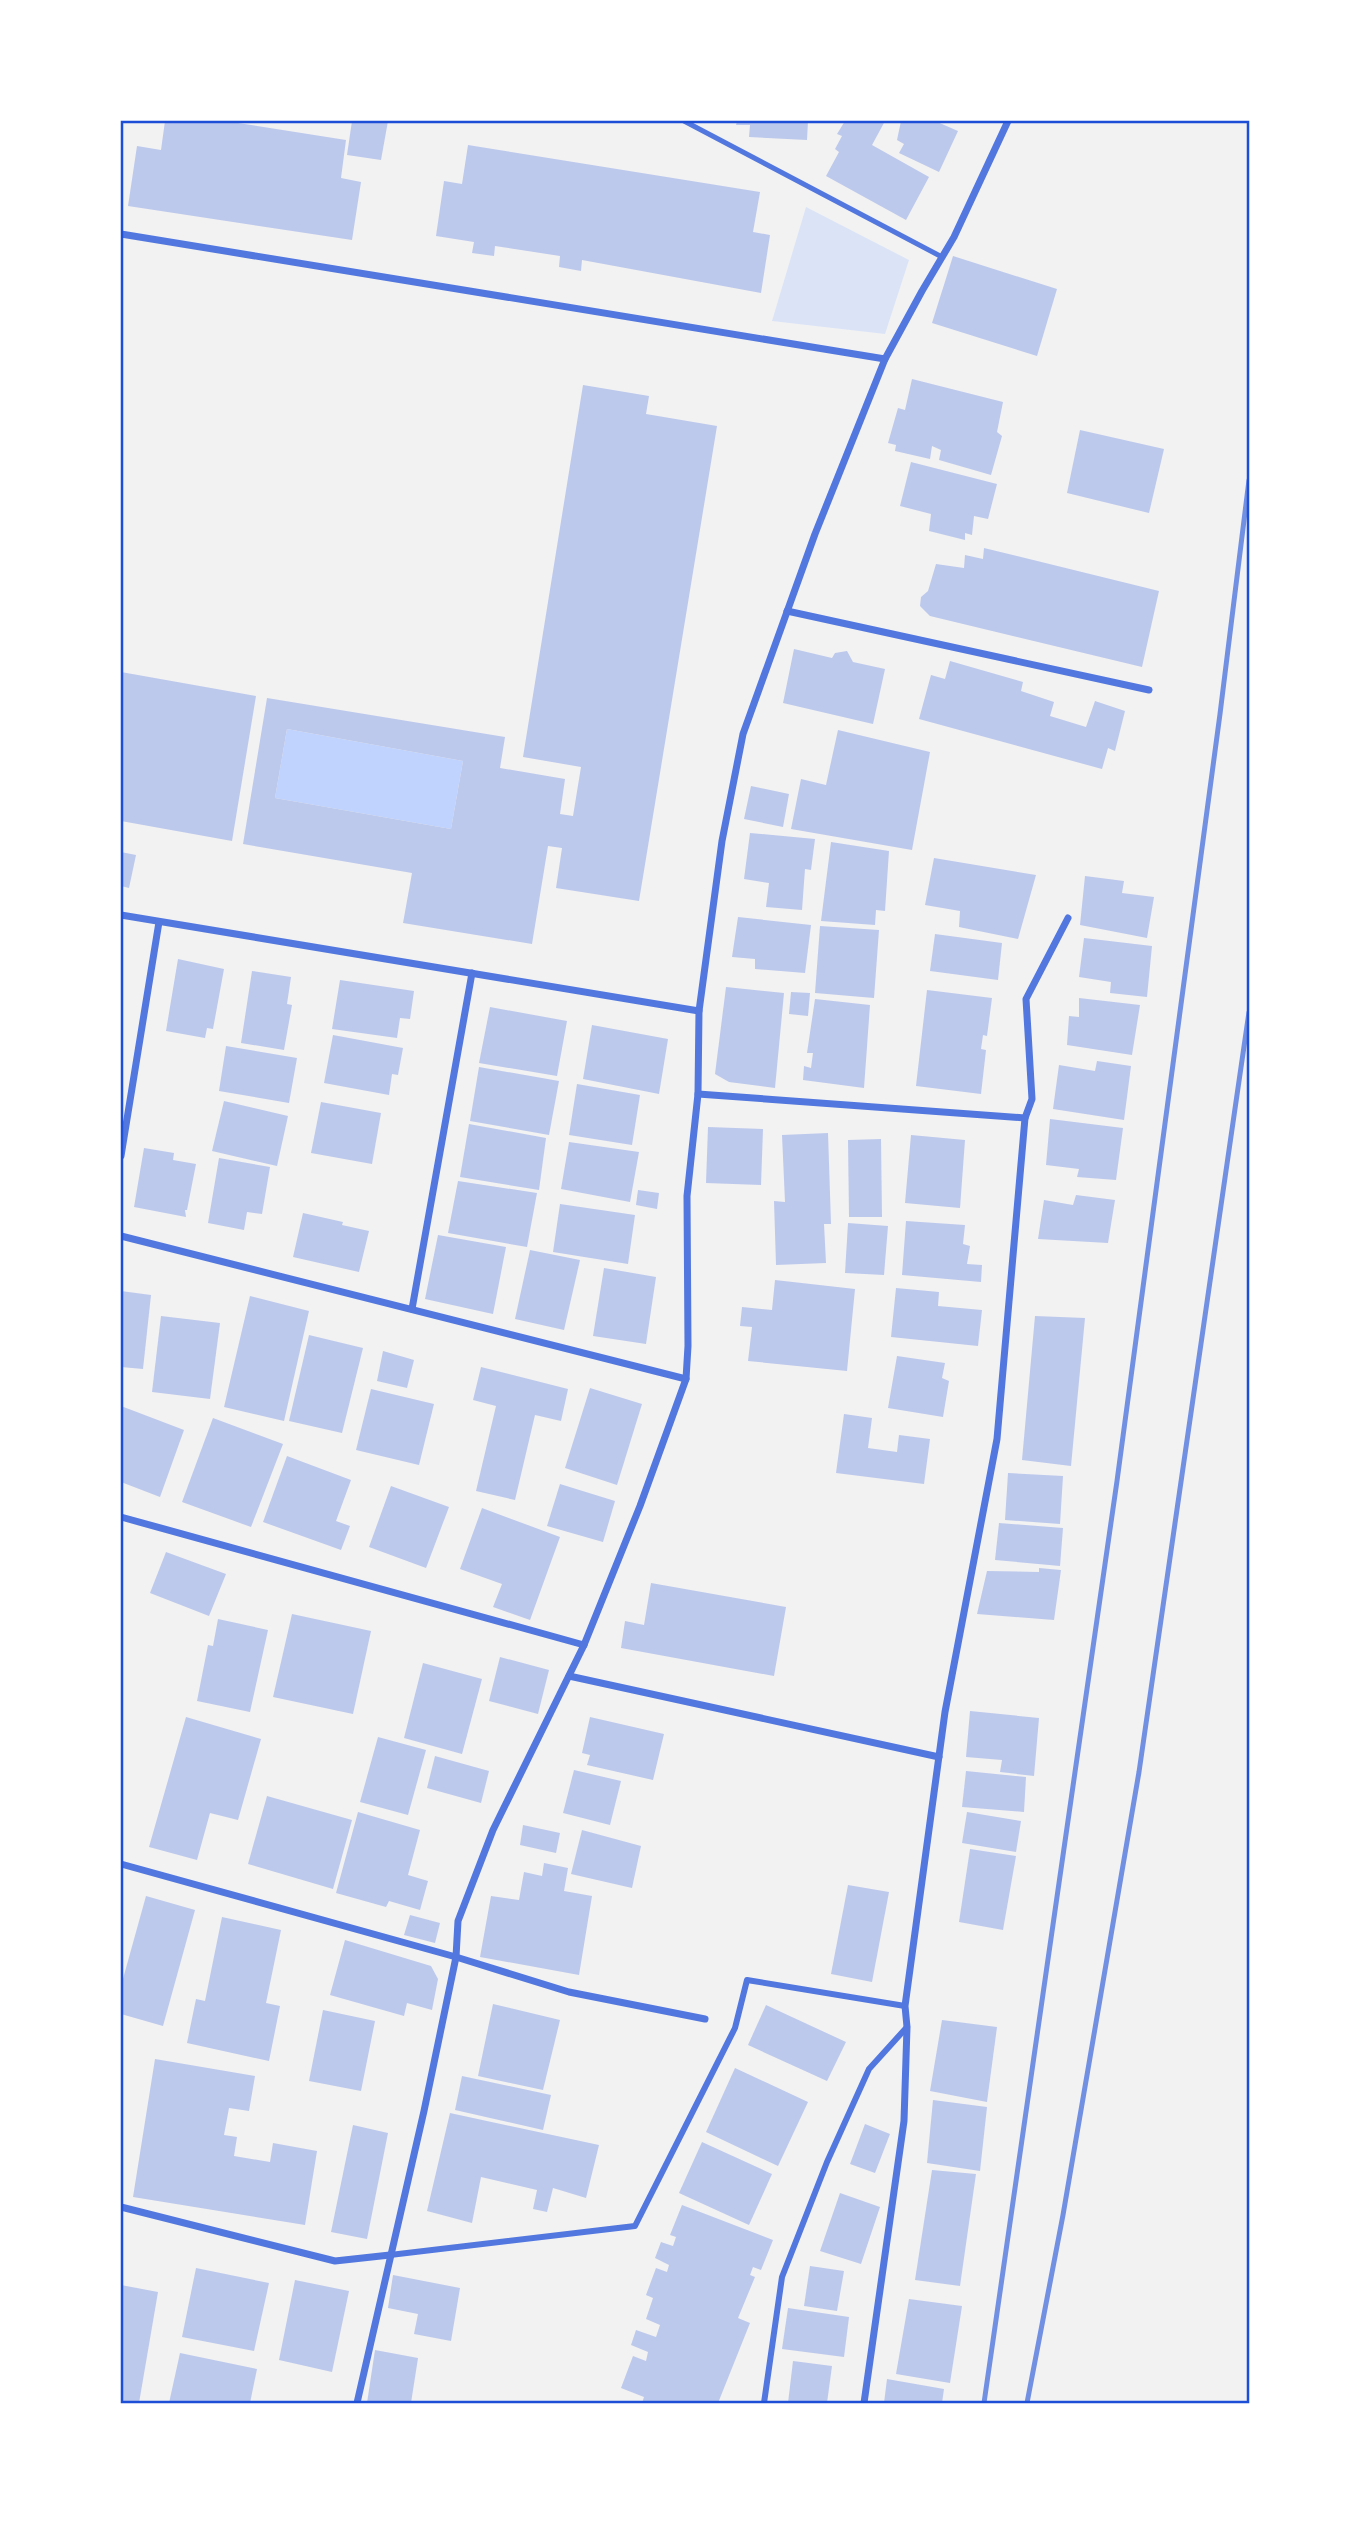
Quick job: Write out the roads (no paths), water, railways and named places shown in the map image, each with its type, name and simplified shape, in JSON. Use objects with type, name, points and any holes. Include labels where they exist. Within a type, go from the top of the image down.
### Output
[{"type":"street","points":[[357,2403],[424,2111],[456,1957],[458,1921],[493,1830],[584,1645],[640,1506],[686,1379],[687,1196],[698,1094],[699,1011],[722,841],[743,734],[815,534],[885,359],[954,237],[1008,121]]},
{"type":"street","points":[[121,234],[885,359]]},
{"type":"street","points":[[787,611],[1149,690]]},
{"type":"street","points":[[121,915],[699,1011]]},
{"type":"street","points":[[864,2403],[904,2121],[907,2027],[905,2006],[939,1757],[997,1439],[1025,1118],[1032,1099],[1026,999],[1068,918]]},
{"type":"street","points":[[121,1156],[159,922]]},
{"type":"street","points":[[412,1309],[471,973]]},
{"type":"street","points":[[698,1094],[1025,1118]]},
{"type":"street","points":[[121,1236],[686,1379]]},
{"type":"street","points":[[121,1517],[584,1645]]},
{"type":"street","points":[[569,1676],[939,1757]]},
{"type":"street","points":[[121,1864],[456,1957],[569,1992],[705,2019]]},
{"type":"street","points":[[121,2207],[335,2261],[635,2226],[736,2028],[747,1980],[905,2006]]},
{"type":"street","points":[[764,2403],[782,2277],[827,2162],[869,2069],[907,2027]]},
{"type":"lane","points":[[684,121],[942,257]]},
{"type":"water","points":[[287,729],[463,761],[451,829],[275,798]]},
{"type":"railway","points":[[984,2403],[1117,1481],[1249,480]]},
{"type":"railway","points":[[1027,2403],[1063,2215],[1139,1772],[1249,1012]]}]
